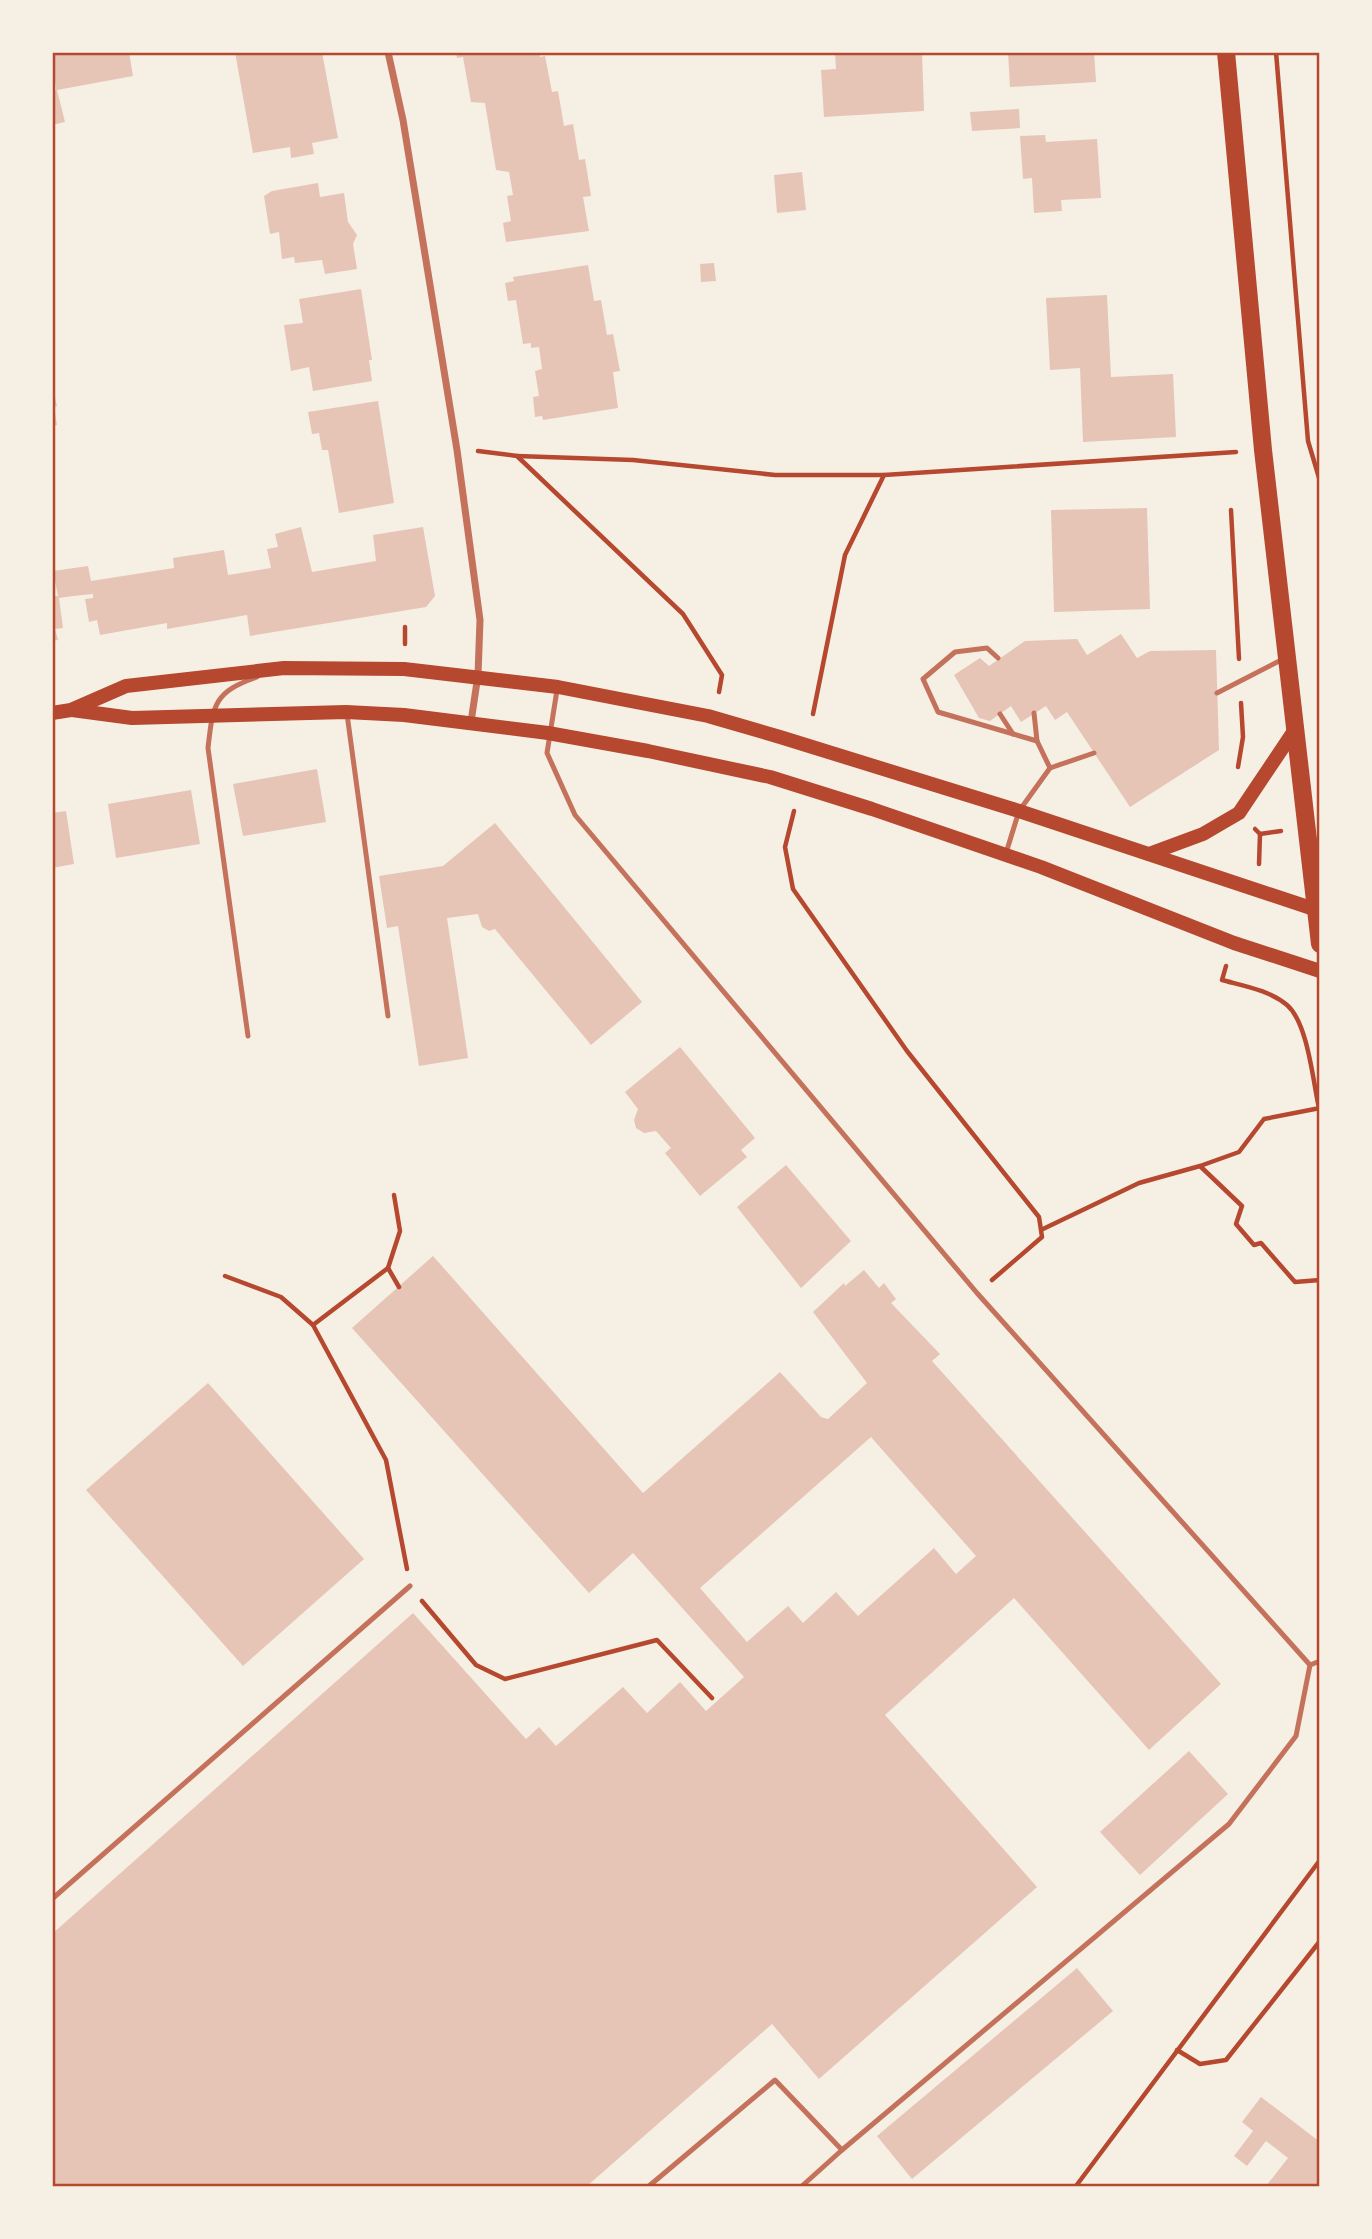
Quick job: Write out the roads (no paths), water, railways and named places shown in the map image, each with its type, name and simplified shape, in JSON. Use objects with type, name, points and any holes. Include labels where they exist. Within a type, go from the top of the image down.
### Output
[{"type":"main road","points":[[1226,52],[1263,450],[1320,944]]},
{"type":"main road","points":[[52,713],[71,710],[126,686],[284,668],[404,669],[478,675],[558,687],[708,716],[1019,811],[1317,910]]},
{"type":"main road","points":[[71,710],[132,718],[212,713],[346,712],[471,722],[648,751],[800,787],[1005,855],[1234,943],[1320,971]]},
{"type":"main road","points":[[1149,854],[1203,834],[1238,813],[1296,728]]},
{"type":"street","points":[[388,52],[403,120],[457,450],[480,620],[478,675],[471,722]]},
{"type":"lane","points":[[999,658],[987,648],[955,652],[923,679],[938,712],[1037,741]]},
{"type":"lane","points":[[1217,693],[1287,656]]},
{"type":"lane","points":[[248,1036],[208,748],[212,713],[219,696],[234,685],[284,668]]},
{"type":"lane","points":[[558,687],[548,733],[547,753],[575,815],[977,1293],[1310,1665]]},
{"type":"lane","points":[[346,712],[388,1016]]},
{"type":"lane","points":[[1034,713],[1037,741],[1050,768]]},
{"type":"lane","points":[[1000,714],[1013,734]]},
{"type":"lane","points":[[1005,855],[1019,811],[1050,768],[1094,753]]},
{"type":"lane","points":[[52,1899],[410,1586]]},
{"type":"lane","points":[[1310,1665],[1320,1661]]},
{"type":"lane","points":[[802,2186],[1229,1824],[1296,1737],[1310,1665]]},
{"type":"lane","points":[[649,2186],[775,2080],[842,2150]]}]
